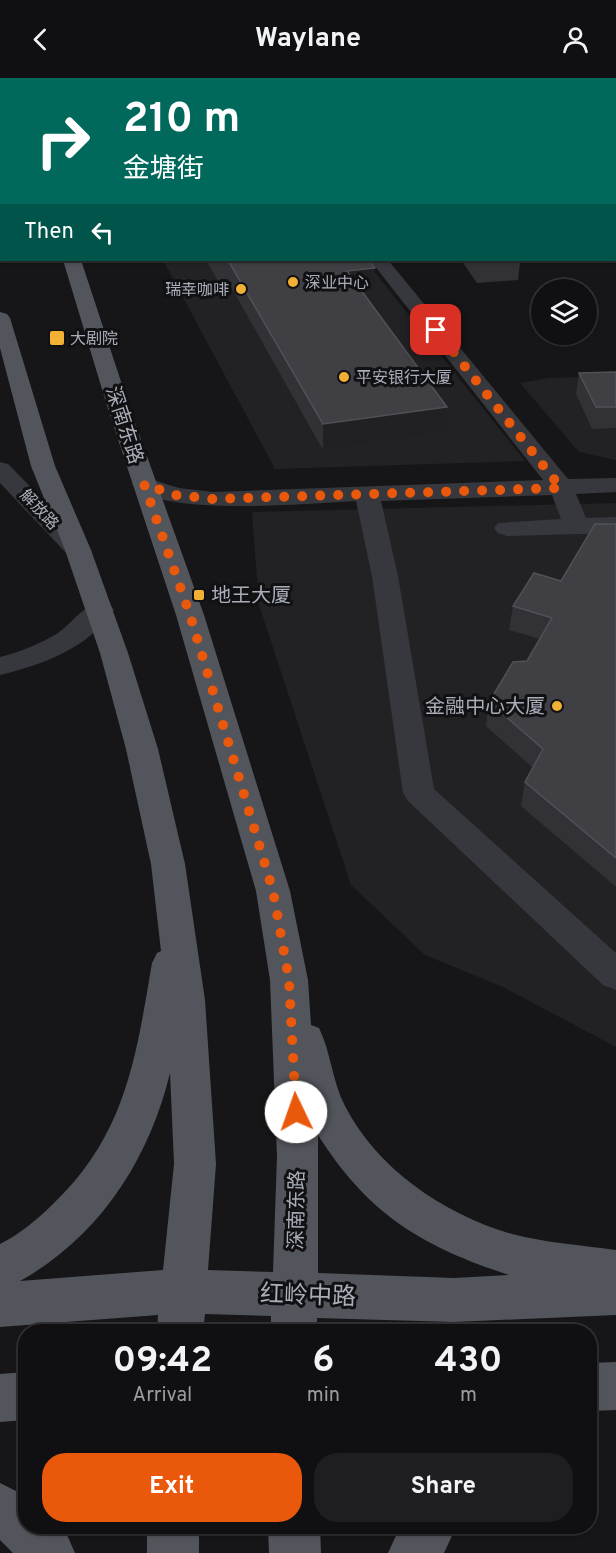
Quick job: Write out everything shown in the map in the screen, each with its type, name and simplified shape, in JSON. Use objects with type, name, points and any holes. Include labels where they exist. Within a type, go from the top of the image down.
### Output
[{"type":"main road","name":"深南东路","points":[[72,261],[144,484],[190,615],[273,891],[289,980],[298,1156],[294,1313]]},
{"type":"main road","points":[[0,319],[11,350],[43,466],[100,610],[142,749],[168,864],[186,1000],[195,1164],[182,1312]]},
{"type":"main road","points":[[0,1268],[14,1262],[51,1235],[86,1200],[115,1161],[134,1123],[148,1078],[176,928]]},
{"type":"main road","points":[[289,980],[313,1071],[331,1120],[355,1156],[380,1185],[412,1211],[457,1237],[514,1256],[616,1272]]},
{"type":"main road","name":"红岭中路","points":[[0,1305],[182,1312],[294,1313],[454,1300],[616,1293]]},
{"type":"main road","points":[[597,1387],[616,1386]]},
{"type":"main road","points":[[0,1398],[18,1397]]},
{"type":"main road","points":[[0,1509],[18,1522]]},
{"type":"main road","points":[[31,1534],[50,1553]]},
{"type":"main road","points":[[173,1534],[173,1553]]},
{"type":"main road","points":[[294,1534],[295,1553]]},
{"type":"main road","points":[[414,1553],[426,1534]]},
{"type":"street","points":[[380,261],[561,488],[577,526]]},
{"type":"street","name":"解放路","points":[[0,469],[10,488],[78,550]]},
{"type":"street","points":[[144,484],[175,495],[213,499],[616,485]]},
{"type":"street","points":[[367,494],[385,576],[419,793],[616,975]]},
{"type":"street","points":[[507,528],[616,525]]},
{"type":"street","points":[[0,666],[42,653],[75,636],[100,610]]},
{"type":"shaded area","points":[[164,261],[366,261],[525,461],[275,469]]},
{"type":"shaded area","points":[[616,376],[616,460],[579,452],[520,383],[549,378]]},
{"type":"shaded area","points":[[616,503],[616,1047],[503,987],[425,955],[351,885],[259,605],[252,512]]},
{"type":"building","points":[[224,261],[370,261],[375,268],[347,271],[447,407],[323,424],[229,262]]},
{"type":"building","points":[[616,372],[616,407],[596,407],[579,373]]},
{"type":"building","name":"金融中心大厦","points":[[595,524],[616,524],[616,858],[525,782],[543,749],[489,702],[513,662],[527,661],[552,618],[513,606],[534,573],[561,581]]},
{"type":"place","name":"深业中心","points":[[293,282]]},
{"type":"place","name":"瑞幸咖啡","points":[[241,289]]},
{"type":"place","name":"大剧院","points":[[57,338]]},
{"type":"place","name":"平安银行大厦","points":[[344,377]]},
{"type":"place","name":"地王大厦","points":[[199,595]]},
{"type":"place","name":"金融中心大厦","points":[[557,706]]},
{"type":"route","points":[[296,1112],[289,980],[273,891],[190,615],[144,484],[175,495],[213,499],[561,488],[436,330]]}]
